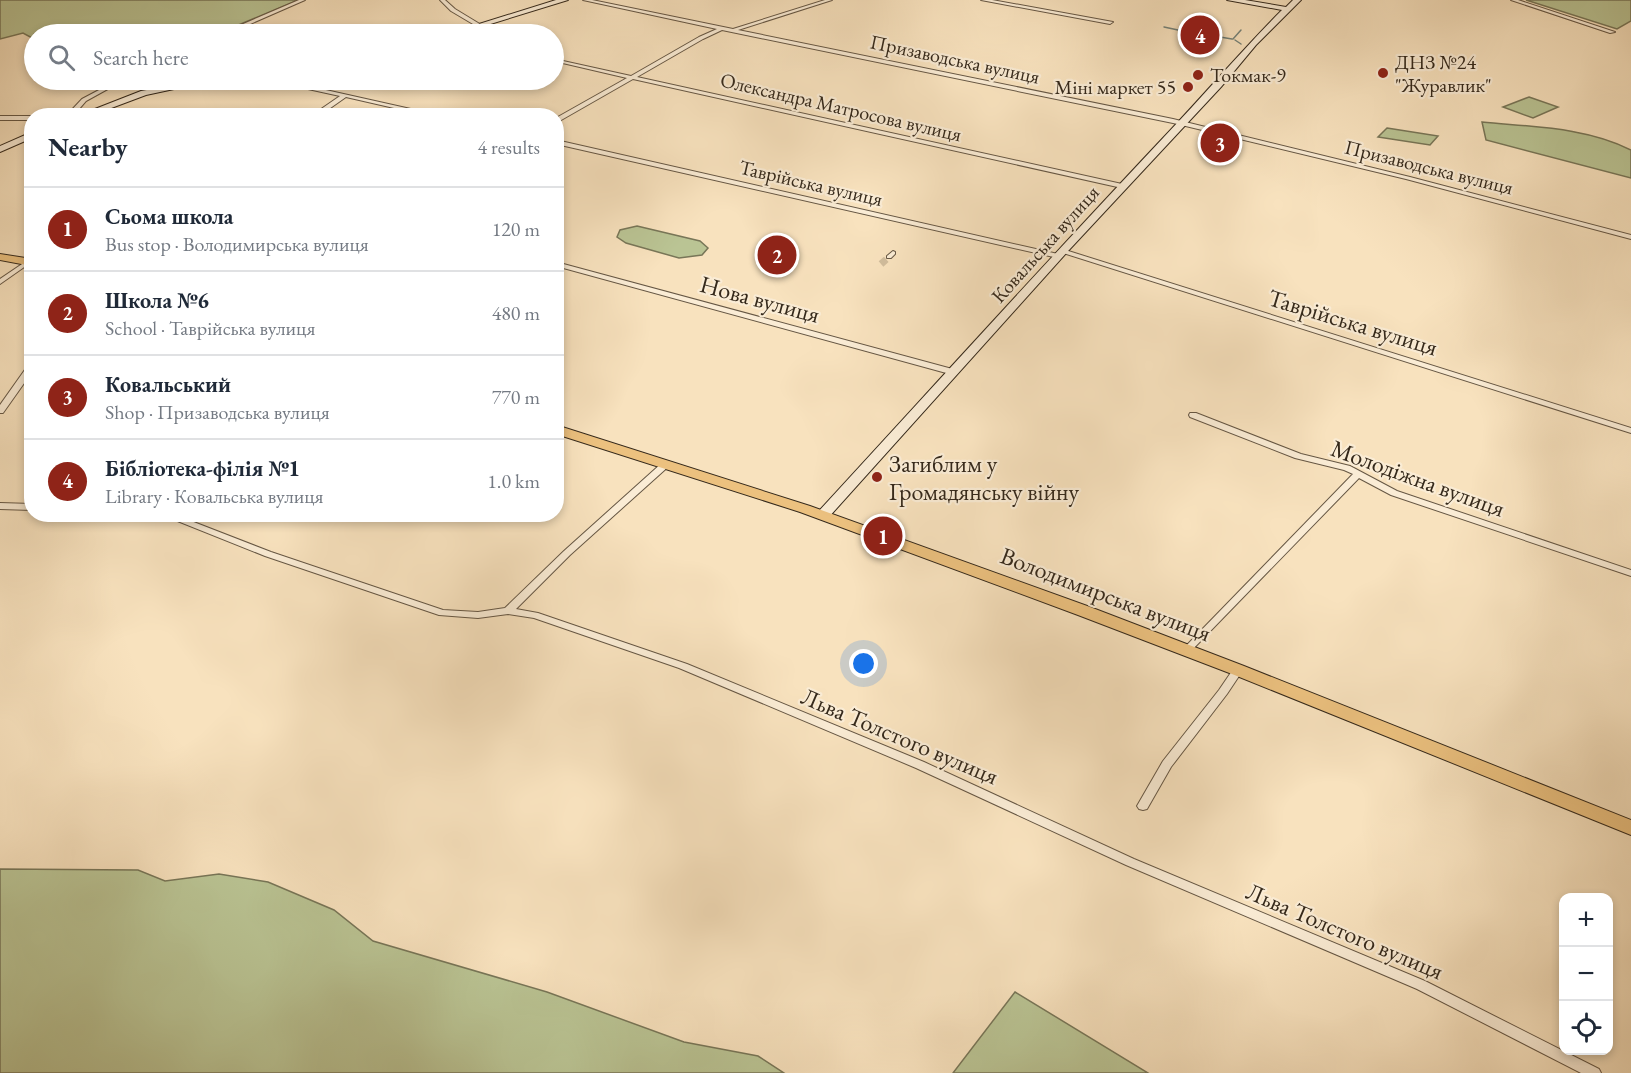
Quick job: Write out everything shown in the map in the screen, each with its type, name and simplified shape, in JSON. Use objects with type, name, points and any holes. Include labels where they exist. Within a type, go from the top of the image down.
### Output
[{"type":"main road","points":[[0,257],[24,261]]},
{"type":"main road","name":"Володимирська вулиця","points":[[564,432],[823,515],[1187,650],[1631,828]]},
{"type":"street","points":[[248,24],[303,0]]},
{"type":"street","points":[[442,0],[453,10],[477,24]]},
{"type":"street","points":[[486,24],[564,0]]},
{"type":"street","name":"Призаводська вулиця","points":[[585,0],[1181,123],[1408,178],[1631,237]]},
{"type":"street","points":[[733,30],[830,0]]},
{"type":"street","points":[[983,0],[1110,22]]},
{"type":"street","points":[[1231,0],[1287,9]]},
{"type":"street","name":"Ковальська вулиця","points":[[823,515],[1122,186],[1297,0]]},
{"type":"street","points":[[1513,0],[1611,32]]},
{"type":"street","points":[[564,118],[722,28]]},
{"type":"street","name":"Олександра Матросова вулиця","points":[[564,62],[1122,186]]},
{"type":"street","points":[[76,108],[84,99],[102,90]]},
{"type":"street","points":[[103,108],[144,93],[160,90]]},
{"type":"street","points":[[322,90],[404,108]]},
{"type":"street","points":[[326,108],[345,95]]},
{"type":"street","points":[[0,118],[24,118]]},
{"type":"street","points":[[0,149],[24,138]]},
{"type":"street","name":"Таврійська вулиця","points":[[564,144],[1060,254],[1631,431]]},
{"type":"street","points":[[0,282],[24,266]]},
{"type":"street","name":"Нова вулиця","points":[[564,266],[953,372]]},
{"type":"street","points":[[0,411],[24,377]]},
{"type":"street","name":"Молодіжна вулиця","points":[[1193,415],[1298,456],[1347,468],[1394,494],[1631,573]]},
{"type":"street","points":[[508,611],[567,553],[666,464]]},
{"type":"street","points":[[1187,650],[1357,475]]},
{"type":"street","points":[[0,506],[24,507]]},
{"type":"street","name":"Льва Толстого вулиця","points":[[185,522],[268,554],[442,613],[478,615],[508,611],[536,615],[683,666],[920,765],[1130,862],[1421,985],[1594,1073]]},
{"type":"street","points":[[1143,806],[1167,764],[1238,670]]},
{"type":"green space","points":[[0,0],[298,0],[241,24],[24,24],[24,34],[0,39]]},
{"type":"green space","points":[[1526,0],[1631,0],[1631,21],[1617,29]]},
{"type":"green space","points":[[1529,97],[1558,107],[1533,118],[1503,107]]},
{"type":"green space","points":[[1482,122],[1558,129],[1614,142],[1631,150],[1631,178],[1486,140]]},
{"type":"green space","points":[[1387,128],[1438,136],[1430,145],[1378,137]]},
{"type":"green space","points":[[637,226],[700,241],[708,248],[702,255],[679,258],[626,243],[617,237],[620,230]]},
{"type":"green space","points":[[0,869],[138,870],[165,881],[219,874],[268,882],[334,910],[373,941],[547,992],[684,1042],[758,1056],[784,1073],[0,1073]]},
{"type":"green space","points":[[1015,992],[1148,1073],[953,1073]]},
{"type":"waterway","points":[[1164,27],[1178,30]]},
{"type":"waterway","points":[[1181,30],[1217,36]]},
{"type":"waterway","points":[[1233,39],[1241,30]]},
{"type":"waterway","points":[[1220,37],[1232,39]]},
{"type":"waterway","points":[[1235,40],[1241,44]]},
{"type":"tunnel","points":[[881,264],[889,257]]},
{"type":"place","name":"Бібліотека-філія №1","points":[[1200,35]]},
{"type":"place","name":"ДНЗ №24 \"Журавлик\"","points":[[1383,73]]},
{"type":"place","name":"Токмак-9","points":[[1198,75]]},
{"type":"place","name":"Міні маркет 55","points":[[1188,87]]},
{"type":"place","name":"Ковальський","points":[[1220,143]]},
{"type":"place","name":"Школа №6","points":[[777,255]]},
{"type":"place","name":"Загиблим у Громадянську війну","points":[[877,477]]},
{"type":"place","name":"Сьома школа","points":[[883,536]]}]
